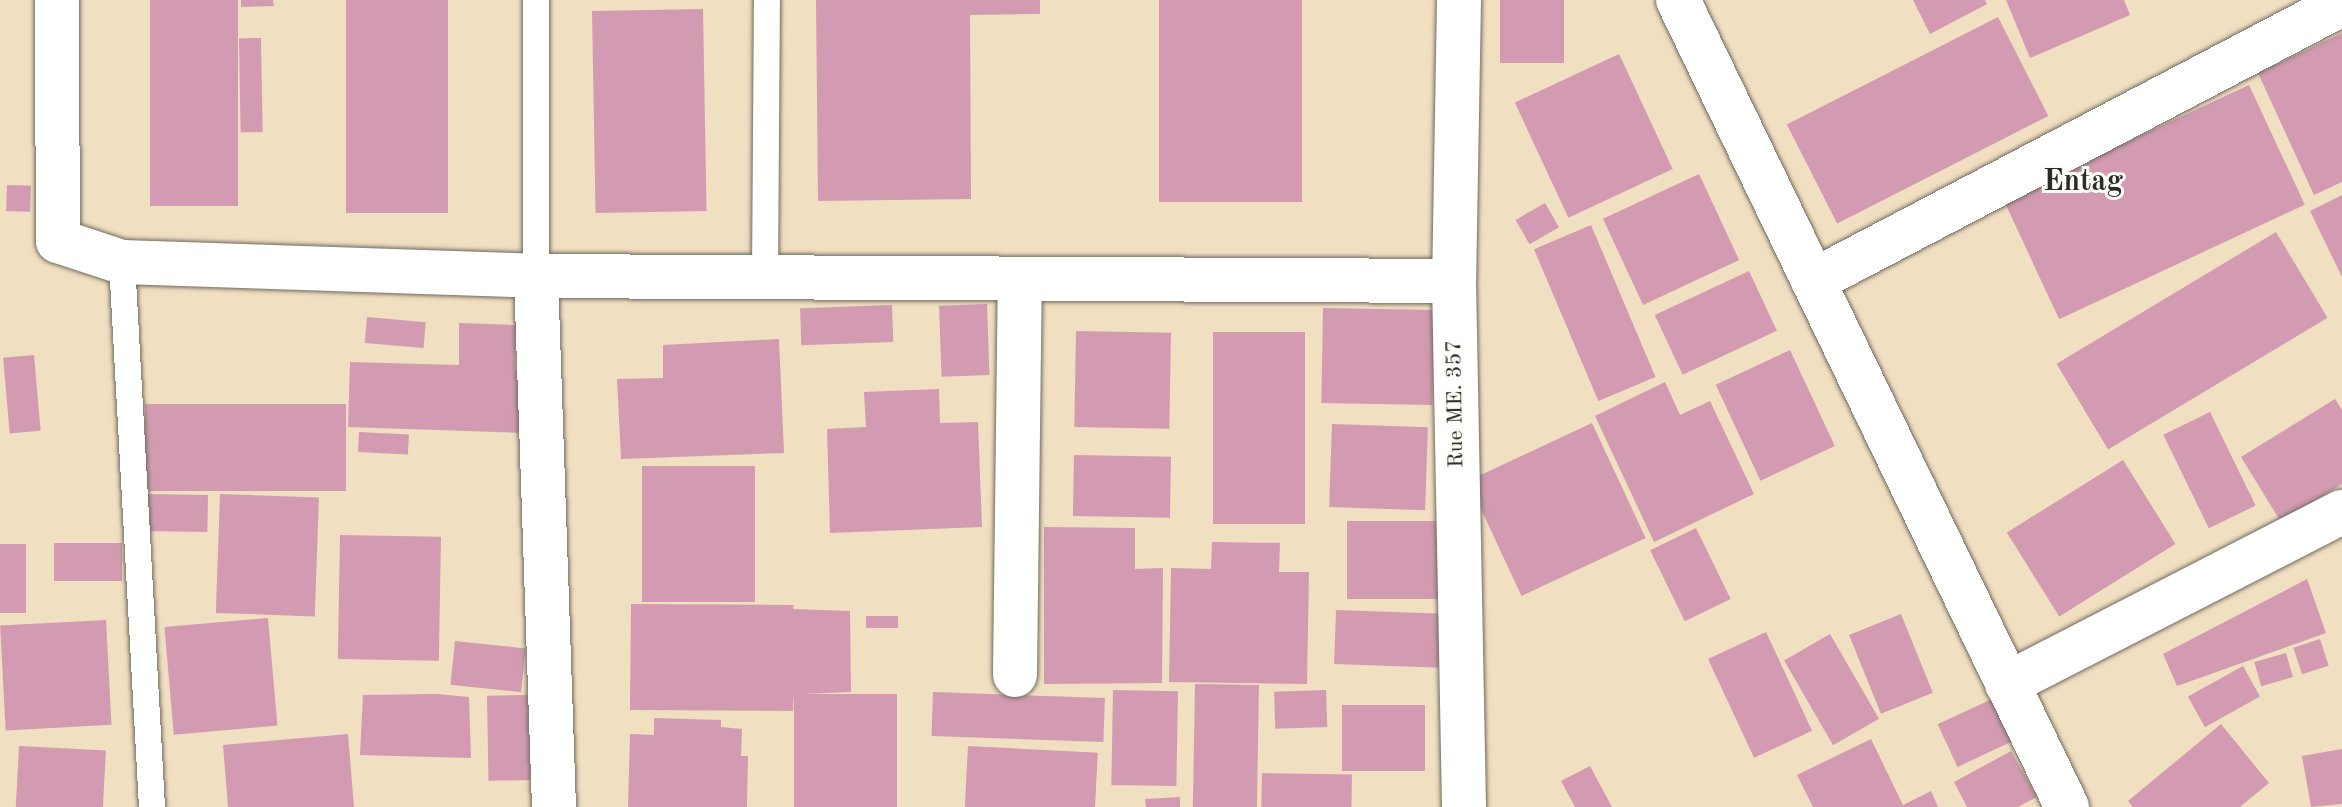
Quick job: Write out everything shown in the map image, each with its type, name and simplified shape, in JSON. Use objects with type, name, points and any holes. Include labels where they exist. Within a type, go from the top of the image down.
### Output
[{"type":"street","points":[[57,0],[58,241],[122,262],[536,276],[1454,281]]},
{"type":"street","name":"Rue ME. 357","points":[[1459,0],[1454,281],[1464,807]]},
{"type":"street","points":[[1678,0],[2067,807]]},
{"type":"street","points":[[1813,281],[2342,4]]},
{"type":"street","points":[[536,276],[554,807]]},
{"type":"street","points":[[1015,675],[1020,280]]},
{"type":"street","points":[[2007,684],[2342,512]]},
{"type":"lane","points":[[536,0],[536,276]]},
{"type":"lane","points":[[765,278],[767,0]]},
{"type":"lane","points":[[122,262],[152,807]]},
{"type":"building","points":[[150,0],[238,0],[238,206],[150,206]]},
{"type":"building","points":[[241,0],[273,0],[274,6],[241,7]]},
{"type":"building","points":[[346,0],[448,0],[448,213],[346,213]]},
{"type":"building","points":[[816,0],[1040,0],[1040,14],[970,15],[971,199],[818,201]]},
{"type":"building","points":[[1159,0],[1302,0],[1302,202],[1159,202]]},
{"type":"building","points":[[1500,0],[1564,0],[1564,63],[1500,63]]},
{"type":"building","points":[[1913,0],[1985,0],[1987,4],[1930,34]]},
{"type":"building","points":[[2006,0],[2124,0],[2130,15],[2030,58]]},
{"type":"building","points":[[703,9],[707,211],[596,213],[592,11]]},
{"type":"building","points":[[1998,17],[2048,116],[1837,223],[1787,125]]},
{"type":"building","points":[[2342,33],[2342,182],[2314,195],[2258,73]]},
{"type":"building","points":[[239,38],[261,38],[263,132],[241,132]]},
{"type":"building","points":[[1619,54],[1673,169],[1568,218],[1515,103]]},
{"type":"building","points":[[2249,85],[2305,205],[2059,319],[2003,200]]},
{"type":"building","points":[[1699,174],[1739,260],[1643,305],[1603,219]]},
{"type":"building","points":[[7,185],[31,186],[30,212],[6,211]]},
{"type":"building","points":[[2342,195],[2342,277],[2310,211]]},
{"type":"building","points":[[1545,203],[1559,227],[1530,244],[1516,220]]},
{"type":"building","points":[[1591,225],[1655,377],[1598,401],[1534,249]]},
{"type":"building","points":[[2276,232],[2328,318],[2108,450],[2057,364]]},
{"type":"building","points":[[1749,271],[1777,331],[1683,375],[1655,315]]},
{"type":"building","points":[[987,304],[989,375],[942,377],[939,306]]},
{"type":"building","points":[[892,305],[893,342],[801,345],[800,308]]},
{"type":"building","points":[[1323,308],[1434,310],[1432,405],[1321,403]]},
{"type":"building","points":[[367,317],[426,322],[424,348],[365,343]]},
{"type":"building","points":[[459,323],[516,325],[515,370],[526,370],[525,433],[348,427],[350,362],[459,365]]},
{"type":"building","points":[[1076,331],[1171,333],[1169,429],[1074,427]]},
{"type":"building","points":[[1213,332],[1305,332],[1305,524],[1213,524]]},
{"type":"building","points":[[779,339],[784,453],[621,459],[617,379],[663,378],[663,345]]},
{"type":"building","points":[[1790,350],[1835,446],[1760,481],[1716,385]]},
{"type":"building","points":[[34,355],[41,431],[10,433],[3,358]]},
{"type":"building","points":[[1665,382],[1680,415],[1710,401],[1754,494],[1654,542],[1595,416]]},
{"type":"building","points":[[939,389],[940,423],[978,422],[982,527],[830,533],[827,429],[866,427],[864,392]]},
{"type":"building","points":[[2335,399],[2342,410],[2342,484],[2281,522],[2241,457]]},
{"type":"building","points":[[145,404],[346,404],[346,491],[145,491]]},
{"type":"building","points":[[2210,412],[2256,505],[2209,528],[2163,435]]},
{"type":"building","points":[[1592,423],[1646,538],[1522,596],[1468,481]]},
{"type":"building","points":[[1332,424],[1428,427],[1425,510],[1329,507]]},
{"type":"building","points":[[359,432],[409,435],[408,455],[358,452]]},
{"type":"building","points":[[1074,455],[1171,457],[1170,518],[1073,516]]},
{"type":"building","points":[[2123,460],[2175,544],[2059,617],[2007,533]]},
{"type":"building","points":[[642,466],[755,466],[755,602],[642,602]]},
{"type":"building","points":[[146,494],[208,495],[207,532],[145,531]]},
{"type":"building","points":[[220,494],[319,497],[315,616],[216,613]]},
{"type":"building","points":[[1347,521],[1443,521],[1443,599],[1347,599]]},
{"type":"building","points":[[1044,527],[1135,528],[1135,569],[1163,568],[1162,683],[1044,684]]},
{"type":"building","points":[[1696,528],[1731,599],[1685,621],[1650,550]]},
{"type":"building","points":[[340,535],[441,537],[439,661],[338,659]]},
{"type":"building","points":[[1212,542],[1280,543],[1279,572],[1309,572],[1307,684],[1169,682],[1171,568],[1211,569]]},
{"type":"building","points":[[54,543],[122,543],[122,581],[54,581]]},
{"type":"building","points":[[0,544],[26,544],[26,613],[0,613]]},
{"type":"building","points":[[2307,579],[2326,633],[2177,686],[2163,654]]},
{"type":"building","points":[[631,604],[794,605],[793,609],[850,611],[851,692],[802,694],[897,694],[897,807],[794,807],[794,694],[793,711],[630,710]]},
{"type":"building","points":[[1336,610],[1444,614],[1442,668],[1334,664]]},
{"type":"building","points":[[1901,614],[1933,693],[1881,714],[1849,635]]},
{"type":"building","points":[[866,616],[898,616],[898,628],[866,628]]},
{"type":"building","points":[[268,618],[277,726],[174,735],[164,627]]},
{"type":"building","points":[[106,620],[111,725],[6,730],[0,626]]},
{"type":"building","points":[[1766,632],[1812,731],[1754,758],[1708,659]]},
{"type":"building","points":[[1830,634],[1879,719],[1833,745],[1784,660]]},
{"type":"building","points":[[2320,639],[2329,666],[2302,674],[2293,648]]},
{"type":"building","points":[[455,641],[526,648],[521,692],[450,685]]},
{"type":"building","points":[[2286,653],[2293,677],[2261,686],[2254,662]]},
{"type":"building","points":[[2243,666],[2260,697],[2205,727],[2188,697]]},
{"type":"building","points":[[1195,684],[1259,685],[1257,807],[1193,807]]},
{"type":"building","points":[[1113,690],[1178,691],[1176,786],[1111,785]]},
{"type":"building","points":[[1326,690],[1327,727],[1275,729],[1274,692]]},
{"type":"building","points":[[933,692],[1105,698],[1103,742],[931,736]]},
{"type":"building","points":[[438,694],[469,697],[471,758],[360,755],[363,695]]},
{"type":"building","points":[[529,695],[530,780],[488,781],[487,696]]},
{"type":"building","points":[[1992,699],[2012,742],[1957,767],[1938,724]]},
{"type":"building","points":[[1342,705],[1425,705],[1425,771],[1342,771]]},
{"type":"building","points":[[654,718],[721,720],[721,727],[742,729],[741,756],[748,756],[747,807],[628,807],[630,734],[654,735]]},
{"type":"building","points":[[2221,724],[2269,783],[2240,807],[2133,807],[2128,801]]},
{"type":"building","points":[[348,734],[354,807],[228,807],[223,745]]},
{"type":"building","points":[[1871,739],[1903,805],[1931,791],[1938,807],[1813,807],[1797,775]]},
{"type":"building","points":[[19,746],[106,751],[103,807],[16,807]]},
{"type":"building","points":[[968,746],[1098,753],[1095,807],[965,807]]},
{"type":"building","points":[[2342,749],[2342,804],[2311,807],[2302,756]]},
{"type":"building","points":[[2011,751],[2037,797],[2018,807],[1967,807],[1954,782]]},
{"type":"building","points":[[1590,766],[1612,807],[1575,807],[1561,781]]},
{"type":"building","points":[[1262,773],[1352,775],[1351,807],[1261,807]]},
{"type":"building","points":[[1180,797],[1180,807],[1146,807],[1145,799]]},
{"type":"district","name":"Entag","points":[[2083,182]]}]
